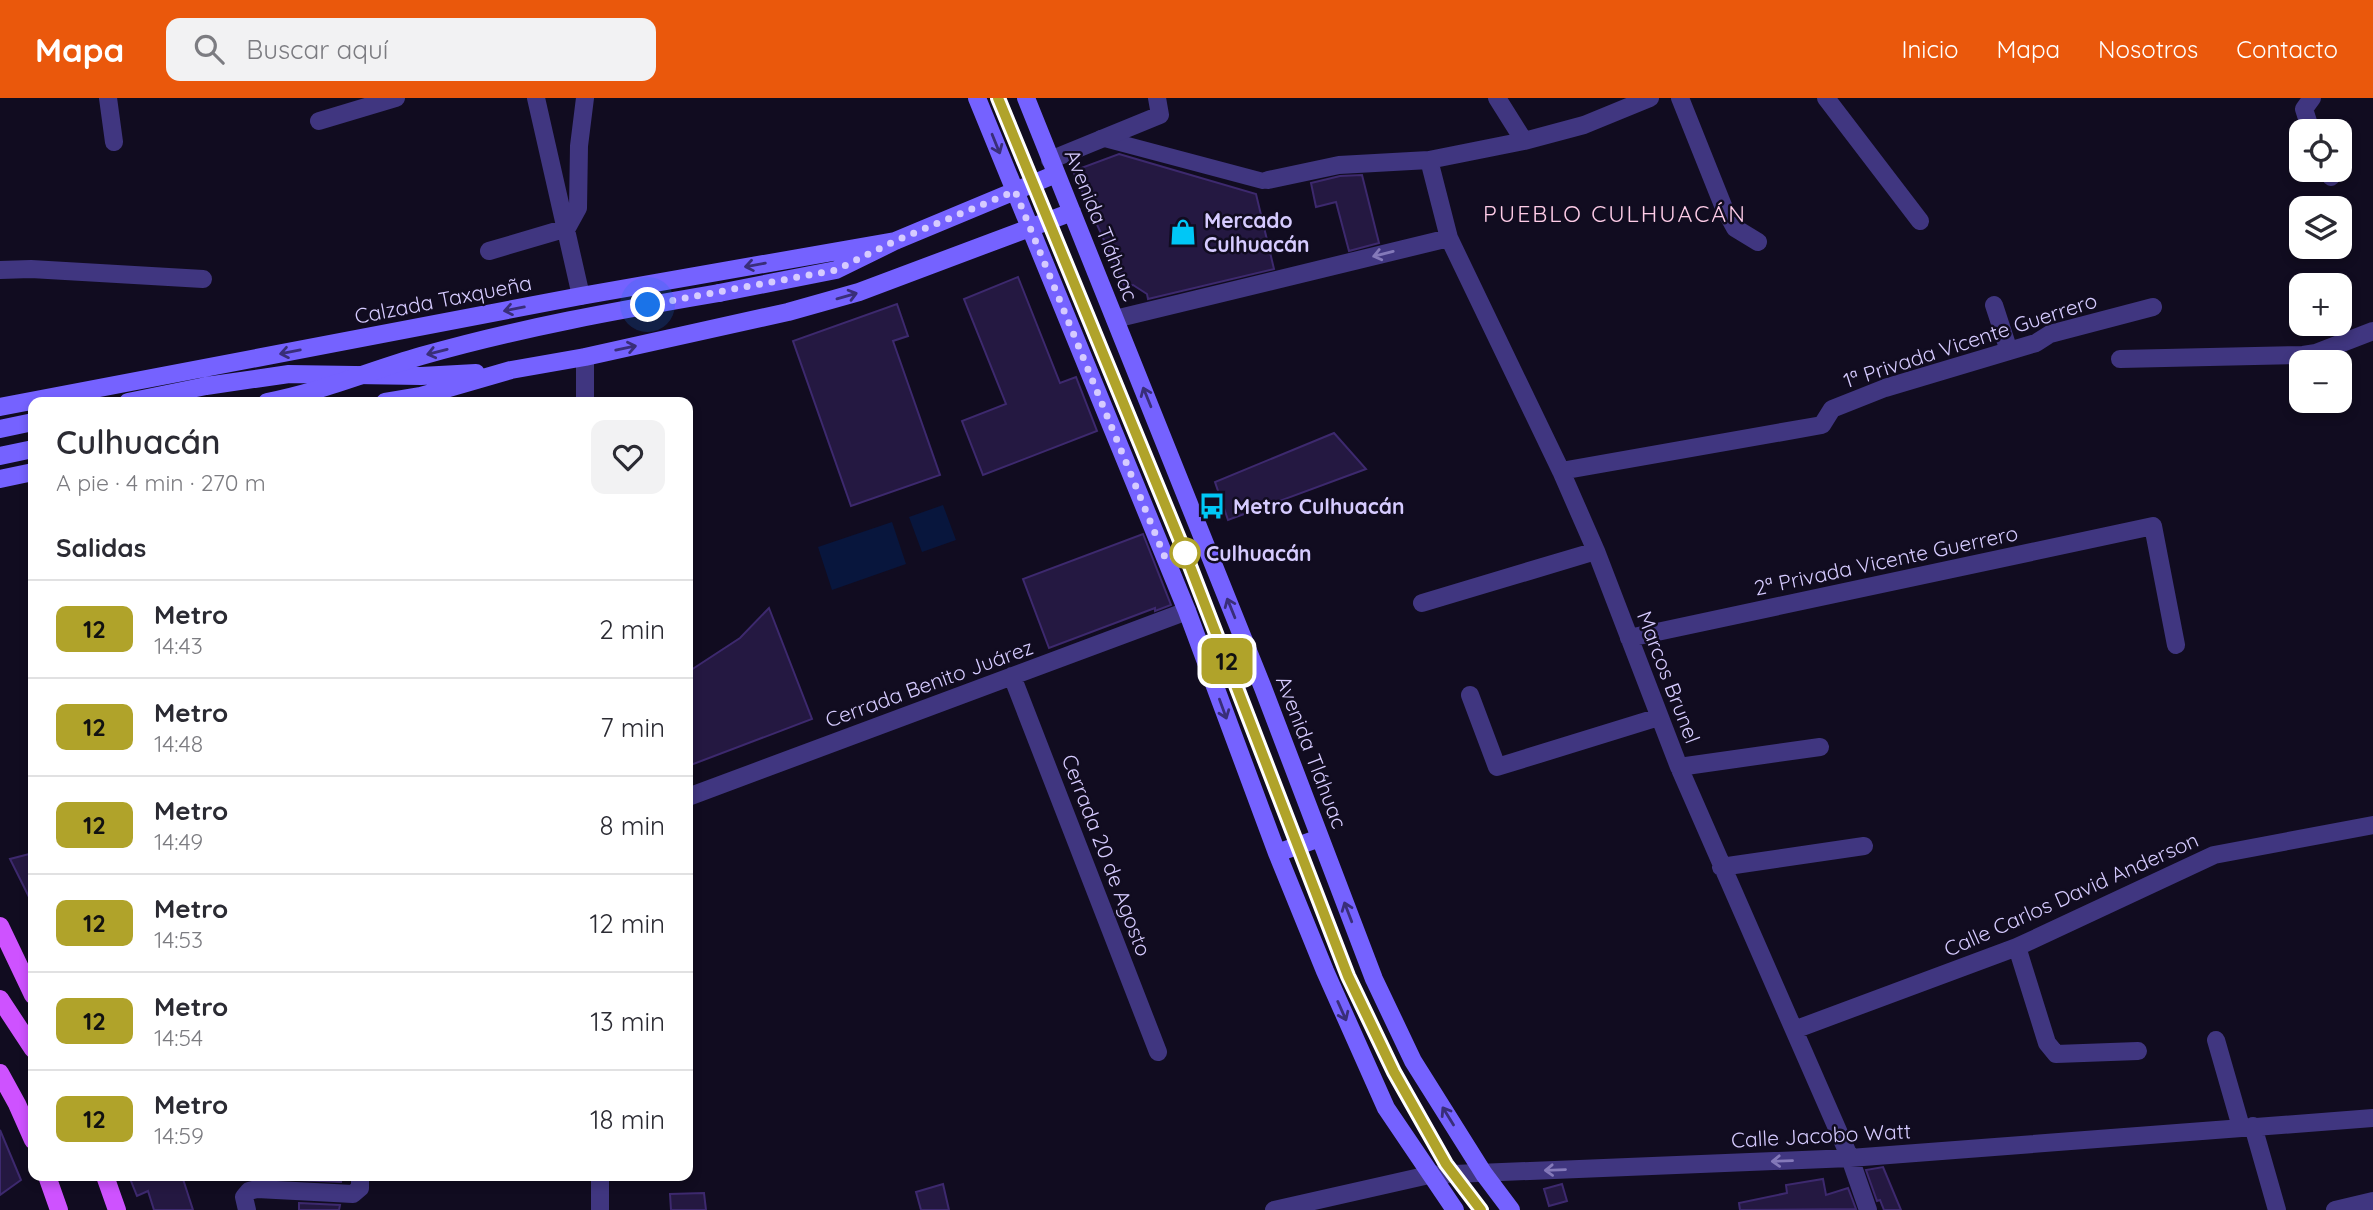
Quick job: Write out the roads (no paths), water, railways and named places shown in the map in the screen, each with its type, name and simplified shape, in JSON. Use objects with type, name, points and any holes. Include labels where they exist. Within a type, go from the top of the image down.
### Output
[{"type":"main road","points":[[977,98],[1187,611],[1277,853],[1325,971],[1385,1108],[1455,1210]]},
{"type":"main road","name":"Avenida Tláhuac","points":[[1026,98],[1263,688],[1374,979],[1413,1061],[1484,1174],[1511,1210]]},
{"type":"main road","name":"Calzada Taxqueña","points":[[294,397],[421,356],[564,321],[836,270],[895,241],[1015,191],[1053,167]]},
{"type":"main road","points":[[415,397],[511,370],[788,313],[847,296],[1072,212]]},
{"type":"main road","name":"Calzada Taxqueña","points":[[52,397],[581,296],[895,241]]},
{"type":"main road","points":[[152,397],[289,374],[421,376],[511,370]]},
{"type":"main road","name":"Calzada Taxqueña","points":[[0,407],[28,402]]},
{"type":"main road","points":[[0,429],[28,423]]},
{"type":"main road","points":[[0,456],[28,450]]},
{"type":"main road","points":[[0,479],[28,473]]},
{"type":"main road","points":[[1277,853],[1320,838]]},
{"type":"main road","points":[[0,926],[28,985]]},
{"type":"main road","points":[[0,999],[28,1041]]},
{"type":"main road","points":[[0,1073],[28,1130]]},
{"type":"main road","points":[[49,1181],[59,1210]]},
{"type":"main road","points":[[108,1181],[117,1210]]},
{"type":"street","points":[[108,98],[114,142]]},
{"type":"street","points":[[319,121],[396,98]]},
{"type":"street","points":[[536,98],[581,296]]},
{"type":"street","points":[[489,251],[567,228],[579,208],[579,146],[585,98]]},
{"type":"street","points":[[1053,167],[1101,138],[1160,115],[1157,98]]},
{"type":"street","points":[[1497,98],[1524,141]]},
{"type":"street","points":[[1101,138],[1263,181],[1339,164],[1429,160],[1524,141],[1584,125],[1650,98]]},
{"type":"street","points":[[1680,98],[1724,208],[1735,228],[1758,242]]},
{"type":"street","points":[[1826,98],[1920,221]]},
{"type":"street","points":[[2307,119],[2304,109],[2312,98]]},
{"type":"street","name":"Marcos Brunel","points":[[1429,160],[1449,238],[1561,471],[1596,551],[1679,767],[1850,1158],[1868,1210]]},
{"type":"street","points":[[1115,319],[1449,238]]},
{"type":"street","points":[[0,271],[31,270],[203,279]]},
{"type":"street","points":[[1994,305],[2009,351]]},
{"type":"street","name":"1ª Privada Vicente Guerrero","points":[[1561,471],[1822,425],[1832,410],[1875,392],[2036,343],[2050,334],[2153,307]]},
{"type":"street","points":[[2120,359],[2303,355],[2316,353],[2373,331]]},
{"type":"street","points":[[584,357],[585,397]]},
{"type":"street","name":"2ª Privada Vicente Guerrero","points":[[1629,638],[2152,526],[2176,645]]},
{"type":"street","points":[[1422,603],[1596,551]]},
{"type":"street","name":"Cerrada Benito Juárez","points":[[693,795],[1187,611]]},
{"type":"street","name":"Cerrada 20 de Agosto","points":[[1013,676],[1158,1052]]},
{"type":"street","points":[[1470,695],[1497,767],[1659,717]]},
{"type":"street","points":[[1679,767],[1820,747]]},
{"type":"street","name":"Calle Carlos David Anderson","points":[[1794,1030],[2017,947],[2214,855],[2373,825]]},
{"type":"street","points":[[1721,867],[1864,846]]},
{"type":"street","points":[[2017,947],[2047,1043],[2056,1054],[2138,1051]]},
{"type":"street","points":[[2216,1040],[2277,1210]]},
{"type":"street","name":"Calle Jacobo Watt","points":[[1274,1210],[1429,1175],[1850,1158],[2373,1118]]},
{"type":"street","points":[[247,1210],[244,1197],[249,1191],[257,1189],[353,1194],[360,1188],[360,1181]]},
{"type":"street","points":[[600,1181],[600,1210]]},
{"type":"street","points":[[2335,1210],[2373,1201]]},
{"type":"water","points":[[943,505],[956,540],[922,552],[909,517]]},
{"type":"water","points":[[892,522],[906,564],[832,590],[818,547]]},
{"type":"railway","points":[[998,98],[1185,553],[1348,976],[1394,1072],[1446,1164],[1481,1210]]},
{"type":"metro line","name":"12","points":[[998,98],[1185,553],[1348,976],[1394,1072],[1446,1164],[1481,1210]]},
{"type":"place","name":"Mercado Culhuacán","points":[[1183,232]]},
{"type":"place","name":"Metro Culhuacán","points":[[1212,506]]},
{"type":"place","name":"Culhuacán","points":[[1185,553]]},
{"type":"district","name":"PUEBLO CULHUACÁN","points":[[1615,213]]}]
